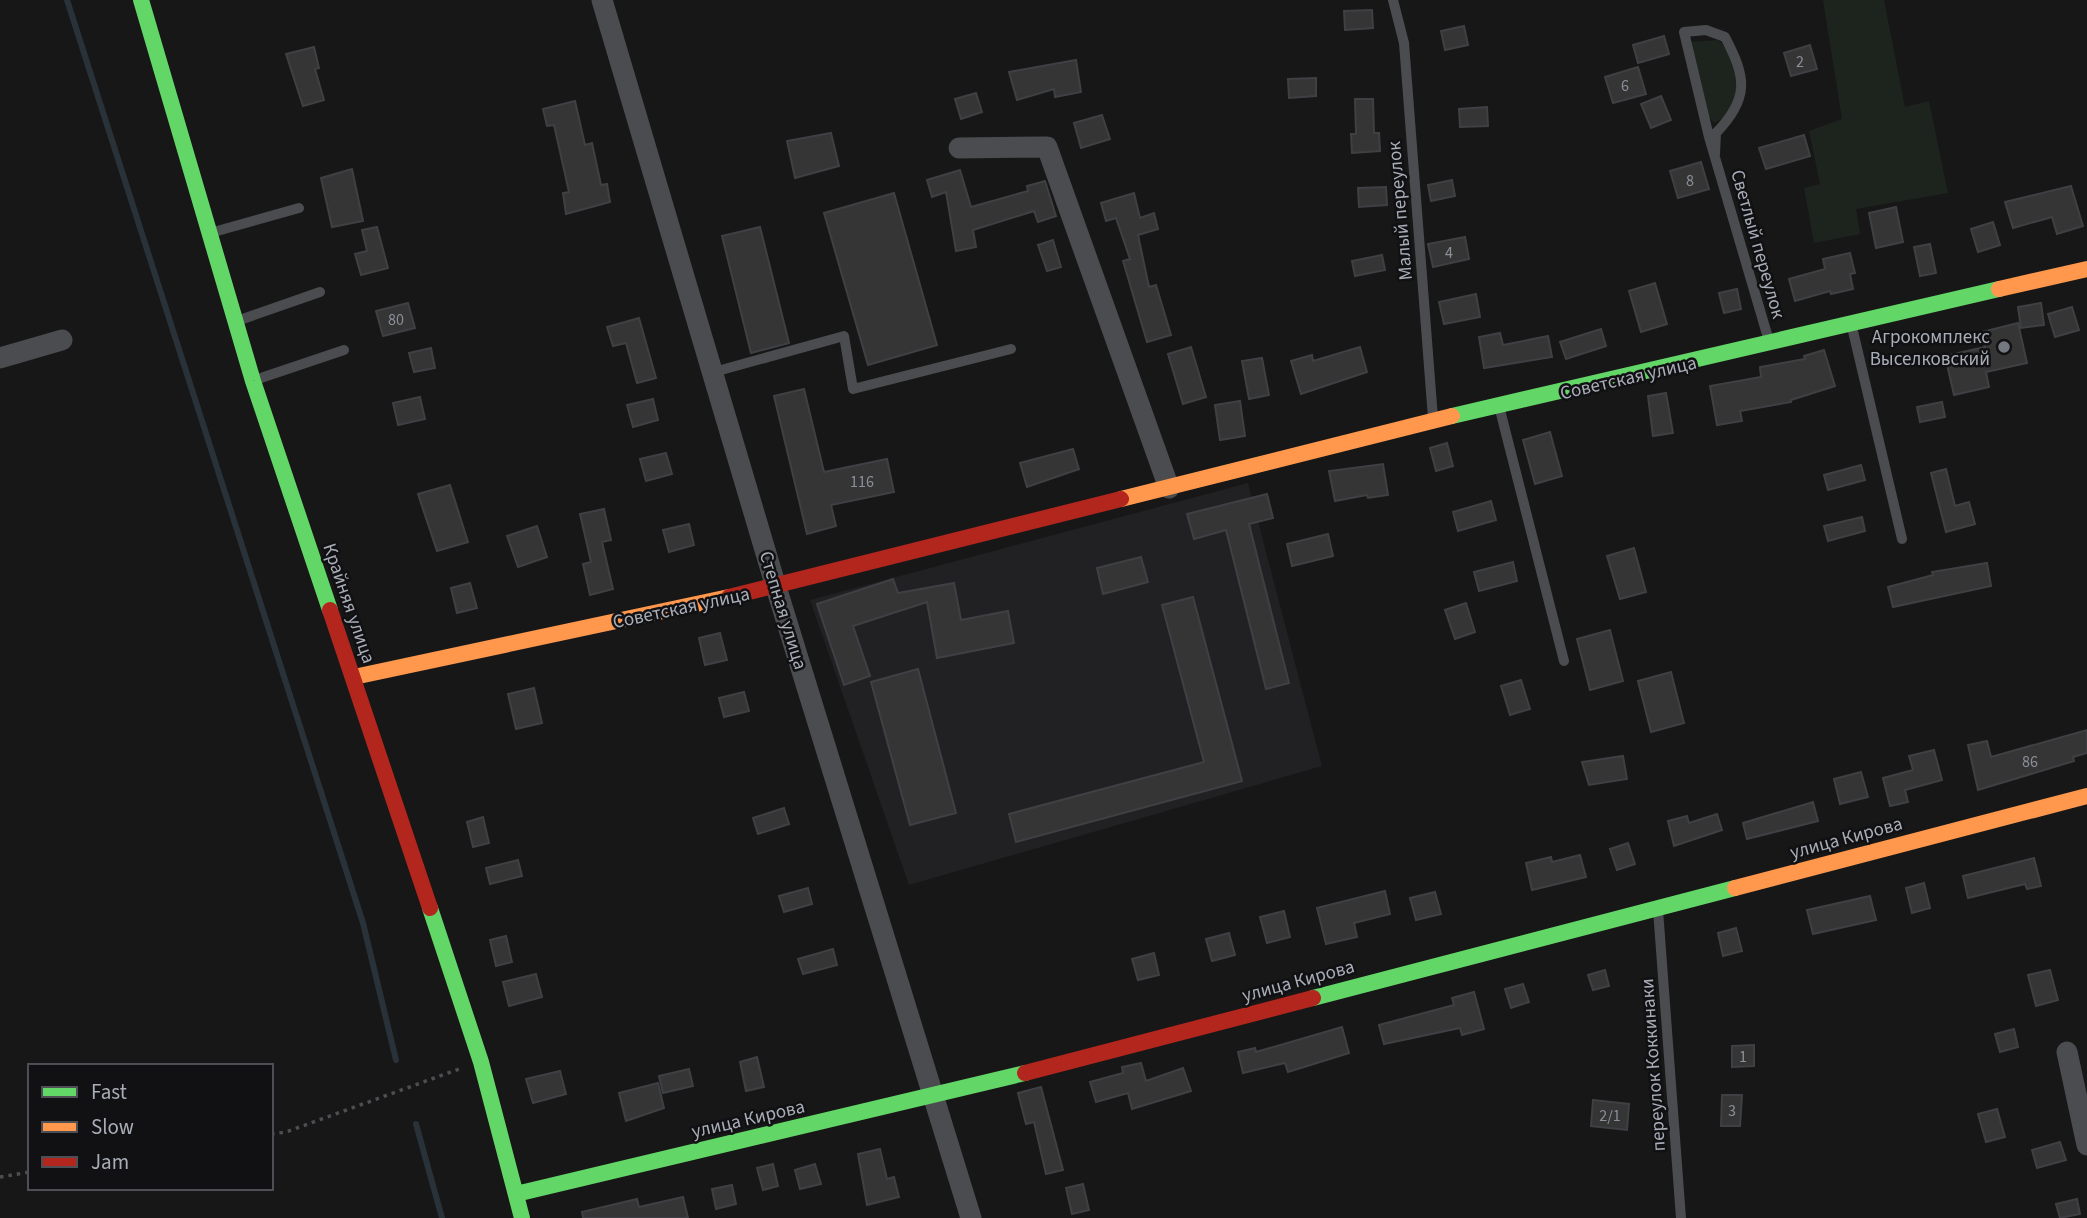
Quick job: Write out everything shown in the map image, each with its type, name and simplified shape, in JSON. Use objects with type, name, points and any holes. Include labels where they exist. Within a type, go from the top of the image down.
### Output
[{"type":"street","name":"Крайняя улица","points":[[141,0],[207,233],[253,381],[481,1062],[522,1218]]},
{"type":"street","name":"Степная улица","points":[[602,0],[776,587],[971,1218]]},
{"type":"street","points":[[959,148],[1047,147],[1169,488]]},
{"type":"street","name":"Советская улица","points":[[354,677],[776,587],[1433,420],[2087,269]]},
{"type":"street","points":[[0,358],[62,340]]},
{"type":"street","name":"улица Кирова","points":[[516,1194],[932,1097],[2087,796]]},
{"type":"street","points":[[2067,1052],[2087,1145]]},
{"type":"lane","name":"Малый переулок","points":[[1393,0],[1404,43],[1433,420]]},
{"type":"lane","name":"Светлый переулок","points":[[1715,154],[1716,133],[1734,115],[1741,69],[1725,37],[1706,30],[1684,32],[1709,137],[1770,344]]},
{"type":"lane","points":[[207,233],[299,208]]},
{"type":"lane","points":[[235,322],[320,292]]},
{"type":"lane","points":[[1851,324],[1902,539]]},
{"type":"lane","points":[[713,372],[844,336],[853,388],[1011,349]]},
{"type":"lane","points":[[253,381],[344,350]]},
{"type":"lane","points":[[1499,406],[1563,661]]},
{"type":"lane","name":"переулок Коккинаки","points":[[1658,909],[1681,1218]]},
{"type":"path","points":[[273,1134],[286,1132],[481,1062]]},
{"type":"path","points":[[0,1177],[28,1172]]},
{"type":"shaded area","points":[[1823,0],[1884,0],[1905,107],[1929,101],[1948,193],[1856,209],[1860,234],[1814,243],[1804,188],[1820,184],[1809,131],[1842,119]]},
{"type":"shaded area","points":[[1718,40],[1732,59],[1737,84],[1731,107],[1714,123],[1707,115],[1689,42]]},
{"type":"shaded area","points":[[1248,483],[1322,766],[909,885],[810,600]]},
{"type":"building","points":[[1372,10],[1373,28],[1345,30],[1344,11]]},
{"type":"building","points":[[1464,26],[1468,45],[1445,50],[1441,31]]},
{"type":"building","points":[[1664,36],[1669,54],[1638,63],[1633,45]]},
{"type":"building","points":[[1810,45],[1817,69],[1791,76],[1784,53]]},
{"type":"building","points":[[314,47],[319,68],[315,69],[324,100],[303,106],[286,54]]},
{"type":"building","points":[[1076,60],[1081,92],[1055,97],[1054,89],[1017,100],[1009,72]]},
{"type":"building","points":[[1638,67],[1646,94],[1613,103],[1605,77]]},
{"type":"building","points":[[1316,78],[1316,96],[1289,98],[1288,79]]},
{"type":"building","points":[[976,93],[982,112],[961,119],[955,99]]},
{"type":"building","points":[[1661,96],[1671,120],[1651,128],[1641,104]]},
{"type":"building","points":[[1355,99],[1373,99],[1374,133],[1379,133],[1380,151],[1352,153],[1351,134],[1356,134]]},
{"type":"building","points":[[575,101],[585,145],[592,143],[601,185],[607,184],[610,202],[566,214],[563,193],[569,192],[554,125],[547,126],[543,109]]},
{"type":"building","points":[[1487,107],[1488,126],[1460,127],[1459,109]]},
{"type":"building","points":[[1102,115],[1110,139],[1081,148],[1074,123]]},
{"type":"building","points":[[831,133],[839,166],[795,178],[787,141]]},
{"type":"building","points":[[1804,135],[1810,156],[1766,169],[1759,148]]},
{"type":"building","points":[[1701,162],[1709,189],[1678,198],[1670,171]]},
{"type":"building","points":[[352,169],[363,221],[332,227],[321,178]]},
{"type":"building","points":[[960,170],[971,207],[1028,191],[1027,186],[1045,181],[1056,216],[1038,222],[1034,211],[973,230],[976,247],[956,251],[946,192],[932,197],[927,180]]},
{"type":"building","points":[[1452,180],[1455,196],[1431,201],[1428,185]]},
{"type":"building","points":[[2071,186],[2083,226],[2057,234],[2052,217],[2013,228],[2005,202]]},
{"type":"building","points":[[1386,187],[1387,205],[1359,207],[1358,188]]},
{"type":"building","points":[[894,193],[937,345],[868,365],[824,213]]},
{"type":"building","points":[[1134,193],[1140,218],[1154,213],[1158,229],[1138,235],[1149,287],[1156,285],[1171,335],[1147,342],[1123,261],[1130,259],[1116,218],[1106,221],[1101,203]]},
{"type":"building","points":[[1896,207],[1903,242],[1876,248],[1869,213]]},
{"type":"building","points":[[1993,222],[2000,245],[1978,252],[1971,229]]},
{"type":"building","points":[[377,227],[388,268],[361,275],[355,254],[367,251],[362,230]]},
{"type":"building","points":[[760,227],[789,343],[751,353],[722,236]]},
{"type":"building","points":[[1465,237],[1469,259],[1433,267],[1428,244]]},
{"type":"building","points":[[1053,240],[1061,267],[1047,271],[1038,245]]},
{"type":"building","points":[[1930,244],[1936,273],[1920,276],[1914,247]]},
{"type":"building","points":[[1850,253],[1855,273],[1850,274],[1853,289],[1831,294],[1830,291],[1795,301],[1789,279],[1825,269],[1823,259]]},
{"type":"building","points":[[1382,255],[1385,270],[1355,276],[1352,261]]},
{"type":"building","points":[[1655,283],[1667,324],[1641,332],[1629,291]]},
{"type":"building","points":[[1737,289],[1741,309],[1724,313],[1719,293]]},
{"type":"building","points":[[1476,294],[1480,317],[1444,324],[1439,302]]},
{"type":"building","points":[[408,303],[415,328],[383,336],[376,311]]},
{"type":"building","points":[[2041,303],[2044,325],[2021,328],[2018,307]]},
{"type":"building","points":[[2072,307],[2079,330],[2055,337],[2048,314]]},
{"type":"building","points":[[639,318],[656,378],[637,383],[626,343],[613,346],[607,327]]},
{"type":"building","points":[[2018,323],[2027,363],[1986,372],[1989,387],[1954,395],[1945,356],[1985,347],[1982,332]]},
{"type":"building","points":[[1601,329],[1606,346],[1566,359],[1560,342]]},
{"type":"building","points":[[1500,333],[1503,345],[1548,336],[1552,357],[1484,368],[1479,337]]},
{"type":"building","points":[[1191,347],[1206,397],[1183,404],[1168,354]]},
{"type":"building","points":[[1360,347],[1367,372],[1301,394],[1291,361],[1312,355],[1313,361]]},
{"type":"building","points":[[431,348],[435,368],[414,372],[409,353]]},
{"type":"building","points":[[1824,350],[1835,386],[1791,402],[1740,411],[1742,421],[1717,425],[1710,386],[1761,377],[1760,367],[1805,359],[1804,356]]},
{"type":"building","points":[[1262,358],[1269,395],[1249,399],[1242,361]]},
{"type":"building","points":[[804,389],[824,472],[887,459],[894,492],[831,505],[836,526],[807,534],[774,396]]},
{"type":"building","points":[[1666,393],[1673,433],[1653,436],[1648,396]]},
{"type":"building","points":[[420,397],[425,419],[398,425],[393,403]]},
{"type":"building","points":[[653,399],[658,420],[633,427],[627,405]]},
{"type":"building","points":[[1240,401],[1245,436],[1220,440],[1215,405]]},
{"type":"building","points":[[1942,402],[1945,417],[1920,422],[1917,407]]},
{"type":"building","points":[[1550,432],[1562,476],[1535,484],[1523,440]]},
{"type":"building","points":[[1447,443],[1453,466],[1436,471],[1430,448]]},
{"type":"building","points":[[1073,449],[1079,469],[1027,487],[1020,463]]},
{"type":"building","points":[[666,453],[672,474],[646,481],[640,459]]},
{"type":"building","points":[[1383,464],[1388,495],[1368,498],[1367,495],[1335,501],[1329,471]]},
{"type":"building","points":[[1861,465],[1865,480],[1828,490],[1824,475]]},
{"type":"building","points":[[1946,469],[1955,506],[1969,502],[1975,524],[1946,532],[1931,473]]},
{"type":"building","points":[[450,485],[468,542],[437,551],[418,494]]},
{"type":"building","points":[[1267,494],[1273,518],[1249,524],[1289,683],[1266,689],[1226,530],[1194,539],[1187,514]]},
{"type":"building","points":[[1491,501],[1496,520],[1458,531],[1453,512]]},
{"type":"building","points":[[604,509],[611,540],[602,542],[613,589],[590,595],[583,564],[591,562],[580,514]]},
{"type":"building","points":[[1862,517],[1865,531],[1828,541],[1824,526]]},
{"type":"building","points":[[689,524],[694,545],[669,552],[663,530]]},
{"type":"building","points":[[537,526],[547,557],[518,567],[507,536]]},
{"type":"building","points":[[1328,534],[1333,556],[1292,566],[1287,544]]},
{"type":"building","points":[[1634,548],[1646,592],[1620,599],[1607,556]]},
{"type":"building","points":[[1141,557],[1148,582],[1103,594],[1097,568]]},
{"type":"building","points":[[1513,562],[1517,581],[1479,591],[1474,572]]},
{"type":"building","points":[[1987,563],[1991,586],[1893,607],[1888,587],[1933,575],[1932,572]]},
{"type":"building","points":[[893,579],[898,593],[954,583],[961,620],[1008,611],[1014,643],[937,658],[927,602],[853,626],[870,676],[844,685],[817,604]]},
{"type":"building","points":[[470,583],[477,608],[457,613],[451,588]]},
{"type":"building","points":[[1193,597],[1242,781],[1016,842],[1009,814],[1204,762],[1162,605]]},
{"type":"building","points":[[1466,603],[1475,632],[1455,639],[1445,610]]},
{"type":"building","points":[[1610,630],[1623,681],[1590,690],[1577,639]]},
{"type":"building","points":[[720,633],[727,660],[705,665],[699,638]]},
{"type":"building","points":[[918,669],[956,813],[910,825],[871,682]]},
{"type":"building","points":[[1671,672],[1684,723],[1651,732],[1638,681]]},
{"type":"building","points":[[1521,680],[1530,709],[1510,715],[1501,686]]},
{"type":"building","points":[[534,688],[542,723],[516,729],[508,694]]},
{"type":"building","points":[[744,692],[749,711],[724,717],[719,698]]},
{"type":"building","points":[[2087,730],[2087,753],[2073,757],[2074,761],[1978,790],[1968,745],[1987,741],[1991,757]]},
{"type":"building","points":[[1934,750],[1942,780],[1905,790],[1908,802],[1890,806],[1883,778],[1913,770],[1909,756]]},
{"type":"building","points":[[1623,756],[1627,779],[1589,785],[1582,762]]},
{"type":"building","points":[[1861,772],[1868,797],[1840,804],[1834,779]]},
{"type":"building","points":[[1813,802],[1818,821],[1747,839],[1743,823]]},
{"type":"building","points":[[784,808],[789,824],[758,834],[753,818]]},
{"type":"building","points":[[1717,814],[1722,830],[1674,846],[1668,821],[1687,816],[1689,823]]},
{"type":"building","points":[[483,817],[489,843],[473,847],[467,822]]},
{"type":"building","points":[[1628,843],[1635,864],[1617,870],[1610,849]]},
{"type":"building","points":[[1580,855],[1586,877],[1532,890],[1526,863],[1551,857],[1552,862]]},
{"type":"building","points":[[2034,858],[2041,886],[2027,889],[2025,884],[1968,898],[1963,876]]},
{"type":"building","points":[[518,860],[522,876],[490,884],[486,868]]},
{"type":"building","points":[[1924,883],[1930,908],[1912,913],[1906,888]]},
{"type":"building","points":[[808,888],[812,904],[784,912],[779,896]]},
{"type":"building","points":[[1385,891],[1390,914],[1354,923],[1357,937],[1326,944],[1317,908]]},
{"type":"building","points":[[1435,892],[1441,914],[1416,920],[1410,898]]},
{"type":"building","points":[[1870,896],[1876,920],[1813,934],[1807,910]]},
{"type":"building","points":[[1284,911],[1290,937],[1267,943],[1260,917]]},
{"type":"building","points":[[1736,928],[1742,951],[1723,956],[1718,933]]},
{"type":"building","points":[[1229,933],[1235,955],[1212,961],[1206,939]]},
{"type":"building","points":[[506,936],[512,962],[496,966],[490,940]]},
{"type":"building","points":[[833,949],[837,965],[803,974],[798,959]]},
{"type":"building","points":[[1154,953],[1159,975],[1138,980],[1132,959]]},
{"type":"building","points":[[1605,970],[1609,986],[1593,990],[1588,975]]},
{"type":"building","points":[[2050,970],[2058,1000],[2036,1006],[2028,975]]},
{"type":"building","points":[[536,974],[542,997],[509,1006],[503,982]]},
{"type":"building","points":[[1523,984],[1529,1002],[1511,1008],[1505,989]]},
{"type":"building","points":[[1474,992],[1484,1029],[1462,1035],[1460,1028],[1384,1044],[1379,1025],[1454,1005],[1452,998]]},
{"type":"building","points":[[1342,1027],[1349,1053],[1288,1072],[1285,1063],[1243,1073],[1238,1052],[1255,1048],[1256,1052]]},
{"type":"building","points":[[2014,1029],[2018,1047],[2000,1052],[1995,1034]]},
{"type":"building","points":[[1754,1045],[1754,1066],[1732,1067],[1732,1046]]},
{"type":"building","points":[[757,1057],[764,1087],[746,1091],[740,1062]]},
{"type":"building","points":[[1141,1063],[1146,1081],[1183,1068],[1191,1091],[1132,1109],[1128,1093],[1096,1102],[1090,1082],[1123,1073],[1122,1067]]},
{"type":"building","points":[[689,1069],[693,1086],[663,1093],[659,1076]]},
{"type":"building","points":[[560,1071],[566,1094],[533,1103],[526,1079]]},
{"type":"building","points":[[658,1083],[664,1108],[626,1121],[619,1093]]},
{"type":"building","points":[[1041,1087],[1063,1170],[1046,1174],[1034,1122],[1026,1124],[1018,1093]]},
{"type":"building","points":[[1722,1095],[1742,1095],[1740,1126],[1721,1126]]},
{"type":"building","points":[[1593,1100],[1629,1104],[1627,1130],[1591,1126]]},
{"type":"building","points":[[1997,1109],[2005,1137],[1986,1142],[1978,1114]]},
{"type":"building","points":[[2060,1142],[2066,1160],[2037,1168],[2032,1150]]},
{"type":"building","points":[[880,1149],[887,1179],[894,1177],[899,1197],[867,1205],[858,1154]]},
{"type":"building","points":[[773,1164],[778,1186],[763,1190],[757,1168]]},
{"type":"building","points":[[815,1164],[821,1184],[800,1189],[795,1170]]},
{"type":"building","points":[[1083,1184],[1089,1210],[1072,1214],[1066,1188]]},
{"type":"building","points":[[732,1185],[736,1204],[716,1209],[712,1189]]},
{"type":"building","points":[[683,1197],[688,1218],[583,1218],[582,1212],[637,1199],[639,1207]]},
{"type":"building","points":[[2077,1199],[2080,1214],[2060,1218],[2056,1204]]},
{"type":"waterway","points":[[67,0],[363,923],[396,1060]]},
{"type":"waterway","points":[[416,1124],[442,1218]]},
{"type":"traffic: fast","points":[[141,0],[253,381],[330,610]]},
{"type":"traffic: fast","points":[[1452,416],[1999,289]]},
{"type":"traffic: fast","points":[[1313,998],[1735,888]]},
{"type":"traffic: fast","points":[[430,908],[481,1062],[522,1218]]},
{"type":"traffic: fast","points":[[516,1194],[1025,1073]]},
{"type":"traffic: slow","points":[[1999,289],[2087,269]]},
{"type":"traffic: slow","points":[[1121,499],[1452,416]]},
{"type":"traffic: slow","points":[[354,677],[729,597]]},
{"type":"traffic: slow","points":[[1735,888],[2087,796]]},
{"type":"traffic: jam","points":[[729,597],[1121,499]]},
{"type":"traffic: jam","points":[[330,610],[430,908]]},
{"type":"traffic: jam","points":[[1025,1073],[1313,998]]},
{"type":"place","name":"Агрокомплекс Выселковский","points":[[2004,347]]}]
